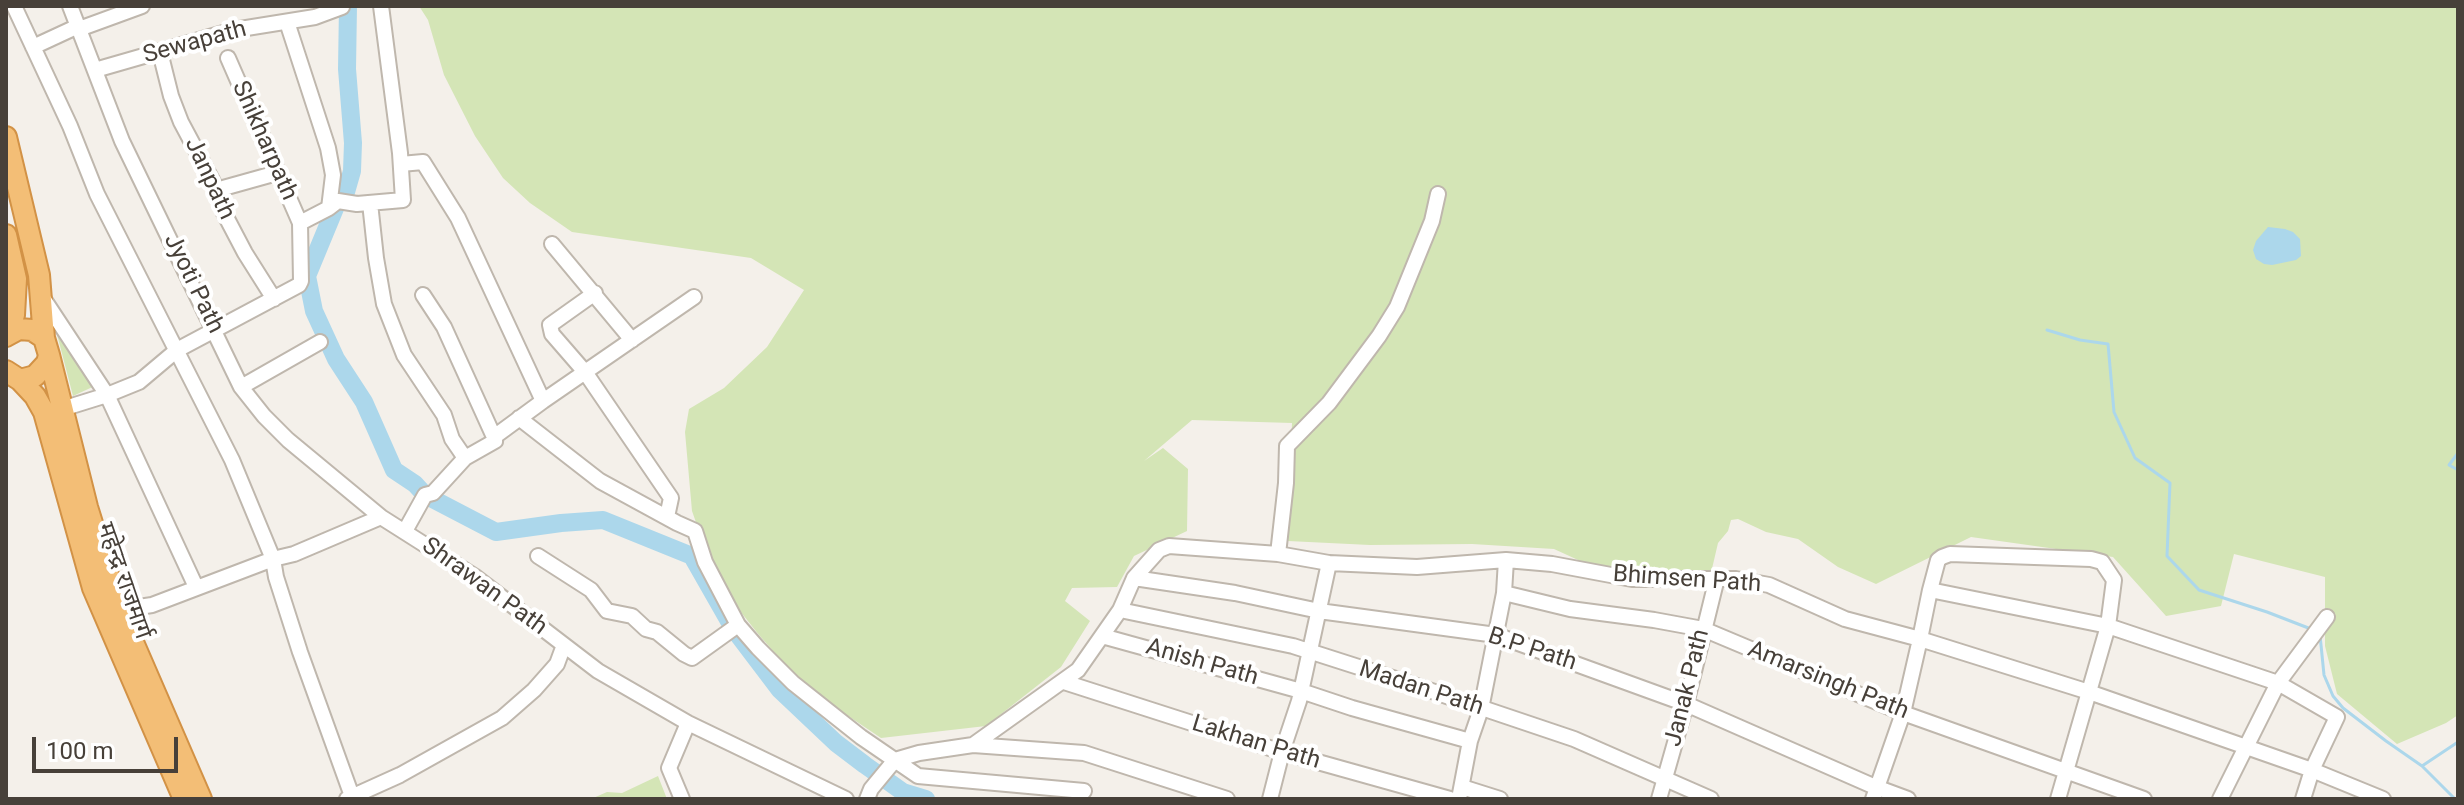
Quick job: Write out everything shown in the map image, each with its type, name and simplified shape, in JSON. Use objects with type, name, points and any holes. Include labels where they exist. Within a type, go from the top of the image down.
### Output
[{"type":"highway","points":[[6,137],[40,284],[46,346],[112,613],[183,797]]},
{"type":"highway","points":[[6,235],[16,279],[14,315],[6,336]]},
{"type":"highway","points":[[6,336],[25,328],[39,333],[46,346],[43,371],[35,376],[13,375]]},
{"type":"highway","name":"महेन्द्र राजमार्ग","points":[[13,375],[35,396],[44,412],[90,575],[112,613]]},
{"type":"street","points":[[14,6],[70,126],[97,194],[232,460],[273,559],[300,652],[351,798],[400,775],[502,718],[534,690],[557,664],[564,645]]},
{"type":"street","name":"Jyoti Path","points":[[70,6],[122,141],[241,387],[288,440],[381,517]]},
{"type":"street","points":[[33,47],[74,28],[79,29],[142,6]]},
{"type":"street","points":[[62,409],[139,382],[177,350],[289,292],[301,281],[300,223],[338,201],[370,203],[403,200],[381,6]]},
{"type":"street","name":"Sewapath","points":[[95,70],[234,30],[315,17],[342,7]]},
{"type":"street","points":[[287,22],[328,148],[333,175],[329,208]]},
{"type":"street","name":"Janpath","points":[[160,52],[171,96],[224,213],[274,299]]},
{"type":"street","name":"Shikharpath","points":[[228,58],[300,223]]},
{"type":"street","points":[[401,164],[421,161],[426,165],[458,218],[543,401]]},
{"type":"street","points":[[216,190],[277,173]]},
{"type":"street","points":[[1278,554],[1287,446],[1329,403],[1397,307],[1432,221],[1438,194]]},
{"type":"street","points":[[370,203],[384,304],[404,355],[444,415],[452,439],[465,458]]},
{"type":"street","points":[[552,244],[632,340]]},
{"type":"street","points":[[40,284],[107,395],[196,587]]},
{"type":"street","points":[[595,293],[550,325],[552,334],[585,372],[671,498],[664,516]]},
{"type":"street","points":[[405,531],[425,495],[433,493],[465,458],[495,441],[444,327],[423,295]]},
{"type":"street","points":[[494,437],[694,297]]},
{"type":"street","points":[[241,387],[320,342]]},
{"type":"street","points":[[519,418],[600,481],[695,531],[705,562],[738,625],[793,683],[891,764],[918,776],[1084,791]]},
{"type":"street","points":[[112,613],[152,605],[294,554],[381,517]]},
{"type":"street","name":"Shrawan Path","points":[[381,517],[474,576],[598,671],[688,723],[846,799]]},
{"type":"street","name":"Bhimsen Path","points":[[973,745],[1078,670],[1120,610],[1134,578],[1159,550],[1169,546],[1278,554],[1329,563],[1417,567],[1506,560],[1552,564],[1632,579],[1717,578],[1769,585],[1845,619],[2089,692],[2312,770],[2383,799]]},
{"type":"street","points":[[1875,793],[1903,713],[1938,560],[1950,554],[2091,559],[2102,562],[2114,580],[2108,626],[2058,799]]},
{"type":"street","points":[[538,556],[591,590],[607,611],[632,616],[646,629],[657,632],[692,658],[738,625]]},
{"type":"street","points":[[1500,799],[1461,793],[1470,741],[1481,709],[1496,635],[1506,560]]},
{"type":"street","points":[[1270,799],[1301,691],[1329,563]]},
{"type":"street","name":"B.P Path","points":[[1134,578],[1250,595],[1319,611],[1496,635],[1686,704],[1875,793],[1908,799]]},
{"type":"street","name":"Janak Path","points":[[1659,799],[1717,578]]},
{"type":"street","points":[[1930,590],[2108,626],[2278,683],[2337,717],[2312,770],[2303,799]]},
{"type":"street","name":"Amarsingh Path","points":[[1504,593],[1570,609],[1703,629],[1903,713],[2144,799]]},
{"type":"street","name":"Madan Path","points":[[1120,610],[1293,646],[1574,739],[1711,799]]},
{"type":"street","points":[[2220,799],[2278,683],[2327,617]]},
{"type":"street","name":"Anish Path","points":[[1102,636],[1470,741]]},
{"type":"street","name":"Lakhan Path","points":[[1064,682],[1282,752],[1450,799]]},
{"type":"street","points":[[682,799],[669,768],[688,723]]},
{"type":"street","points":[[869,794],[891,764],[919,753],[973,745],[1084,753],[1227,799]]},
{"type":"green space","points":[[419,6],[2458,6],[2458,715],[2397,744],[2337,694],[2325,646],[2325,577],[2234,554],[2221,606],[2166,616],[2113,557],[1971,537],[1876,584],[1838,567],[1798,539],[1766,532],[1738,519],[1731,520],[1728,531],[1718,543],[1711,573],[1600,570],[1554,549],[1472,544],[1370,545],[1288,541],[1292,423],[1192,420],[1144,461],[1163,448],[1188,469],[1187,531],[1134,556],[1117,587],[1072,588],[1065,601],[1090,621],[1061,667],[986,726],[881,738],[805,687],[759,635],[717,582],[692,511],[685,432],[689,409],[724,388],[767,347],[804,290],[751,258],[572,232],[530,203],[503,178],[475,136],[444,75],[428,20]]},
{"type":"green space","points":[[52,315],[99,384],[73,396]]},
{"type":"green space","points":[[658,776],[667,799],[591,799],[607,792],[622,793]]},
{"type":"water","points":[[2268,227],[2293,232],[2300,239],[2301,256],[2272,265],[2256,259],[2253,250],[2256,241]]},
{"type":"waterway","points":[[348,6],[347,69],[352,171],[346,192],[338,201],[307,276],[314,311],[336,359],[364,402],[394,470],[425,495],[496,532],[603,520],[692,556],[733,628],[780,690],[836,743],[865,765],[903,792],[926,799]]},
{"type":"waterway","points":[[2047,330],[2108,344],[2114,412],[2135,458],[2170,483],[2167,556],[2199,590],[2311,629]]},
{"type":"waterway","points":[[2458,453],[2449,465],[2458,470]]},
{"type":"waterway","points":[[2320,635],[2324,675],[2333,696],[2343,708],[2422,766],[2455,799]]},
{"type":"waterway","points":[[2422,766],[2458,742]]}]
